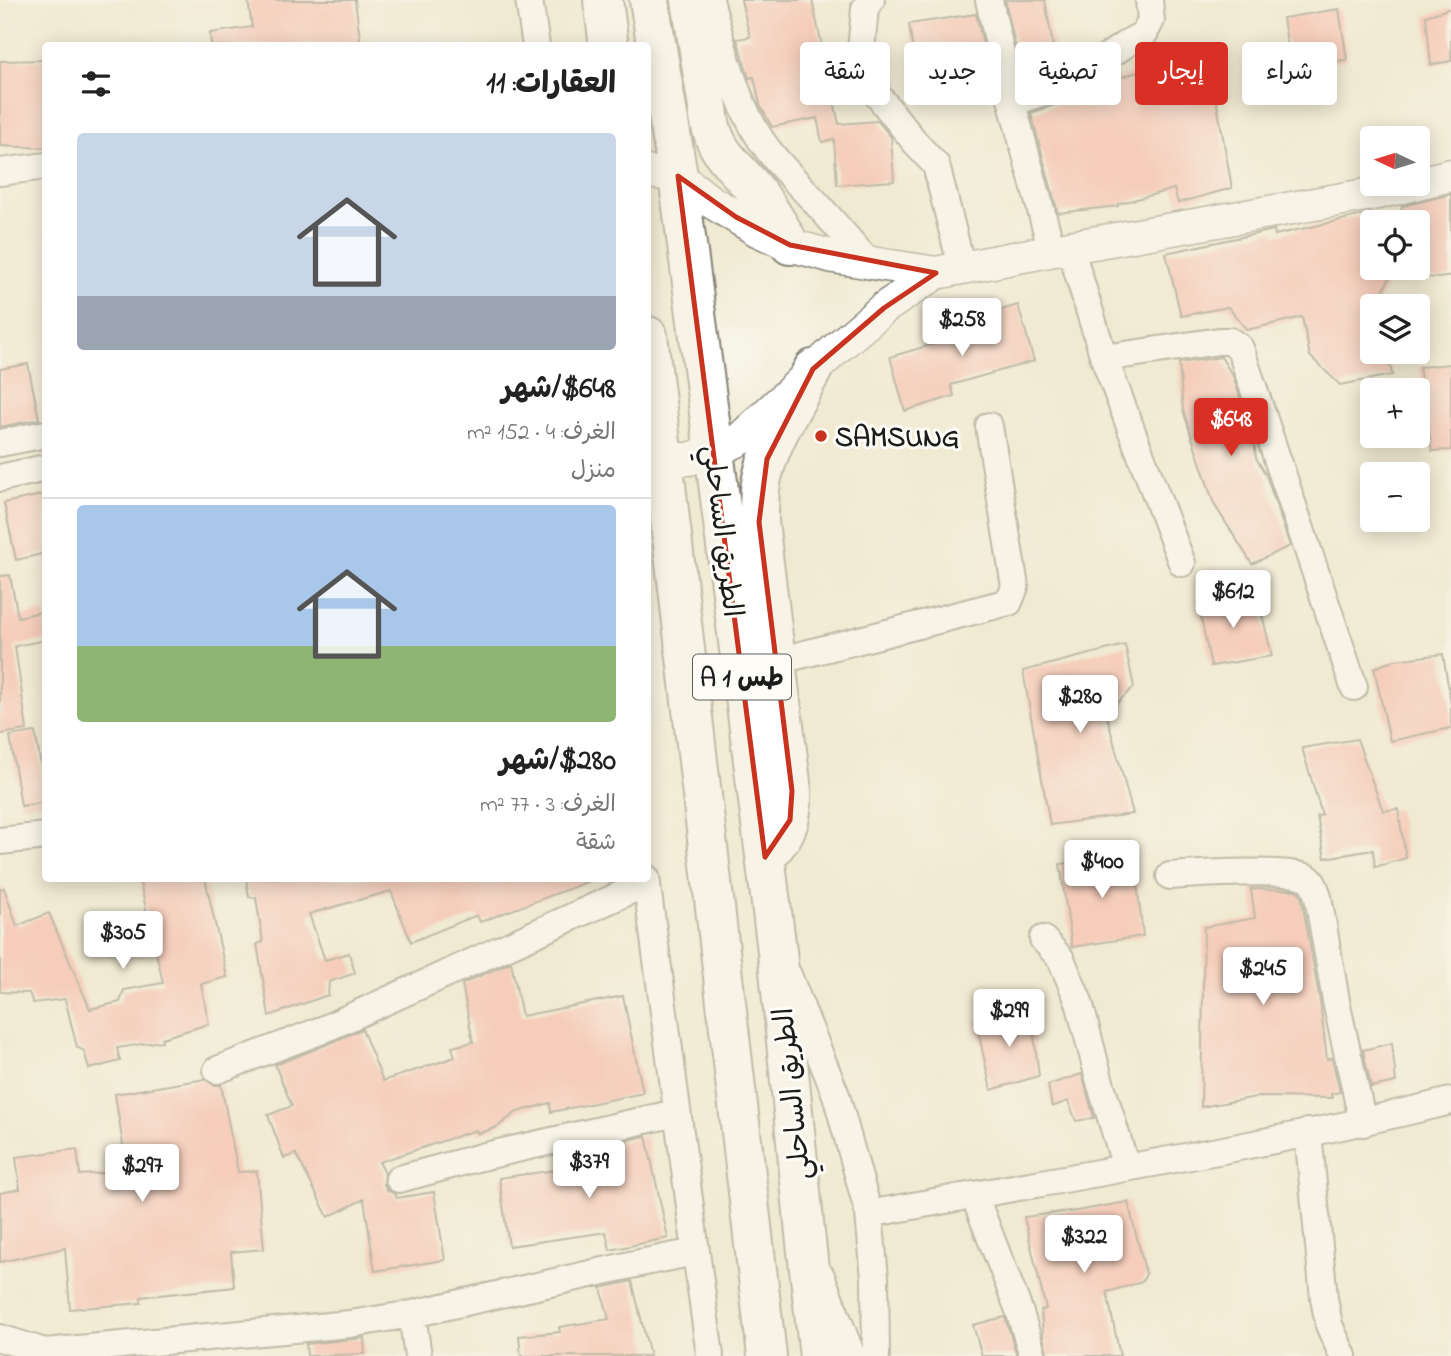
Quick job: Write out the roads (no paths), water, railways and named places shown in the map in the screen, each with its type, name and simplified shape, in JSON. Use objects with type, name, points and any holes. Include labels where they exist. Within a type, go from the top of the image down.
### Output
[{"type":"highway","points":[[603,0],[608,42]]},
{"type":"highway","name":"الطريق الساحلي","points":[[649,0],[663,174],[715,451],[777,951],[819,1356]]},
{"type":"highway","points":[[691,0],[713,137],[725,158],[759,195],[790,245]]},
{"type":"highway","points":[[765,857],[780,842],[793,806],[759,522],[760,490],[767,458],[813,369]]},
{"type":"highway","name":"الطريق الساحلي","points":[[651,388],[655,457],[766,1356]]},
{"type":"street","points":[[529,0],[535,42]]},
{"type":"street","points":[[710,0],[730,73],[755,131],[785,171],[868,262]]},
{"type":"street","points":[[871,0],[865,8],[860,61],[876,92],[936,165],[949,271]]},
{"type":"street","points":[[989,0],[1012,103],[1061,249],[1182,563]]},
{"type":"street","points":[[1012,103],[1066,84],[1144,34],[1151,20],[1149,0]]},
{"type":"street","points":[[0,172],[42,167]]},
{"type":"street","points":[[663,174],[757,230],[790,245],[834,257],[949,271],[1360,196]]},
{"type":"street","points":[[1430,181],[1451,175]]},
{"type":"street","points":[[655,457],[689,459],[739,440],[813,369],[884,308],[949,271]]},
{"type":"street","points":[[1104,358],[1219,341],[1230,341],[1240,348],[1354,687]]},
{"type":"street","points":[[777,661],[1009,602],[1016,587],[989,426]]},
{"type":"street","points":[[0,443],[42,435]]},
{"type":"street","points":[[0,478],[42,469]]},
{"type":"street","points":[[0,841],[42,836]]},
{"type":"street","points":[[1170,876],[1285,873],[1307,877],[1314,884],[1363,1122]]},
{"type":"street","points":[[218,1070],[322,1030],[644,882]]},
{"type":"street","points":[[646,882],[710,1356]]},
{"type":"street","points":[[1043,939],[1061,959],[1079,1002],[1126,1167]]},
{"type":"street","points":[[777,951],[836,1095],[869,1214],[875,1278],[876,1356]]},
{"type":"street","points":[[869,1214],[1363,1122],[1451,1101]]},
{"type":"street","points":[[399,1179],[481,1157],[677,1113]]},
{"type":"street","points":[[1308,1132],[1324,1298],[1329,1325],[1343,1356]]},
{"type":"street","points":[[974,1195],[1014,1298],[1033,1356]]},
{"type":"street","points":[[806,1242],[852,1356]]},
{"type":"street","points":[[0,1338],[45,1354],[195,1347],[412,1314],[695,1252]]},
{"type":"street","points":[[412,1314],[418,1356]]},
{"type":"place","name":"SAMSUNG","points":[[821,436]]}]
